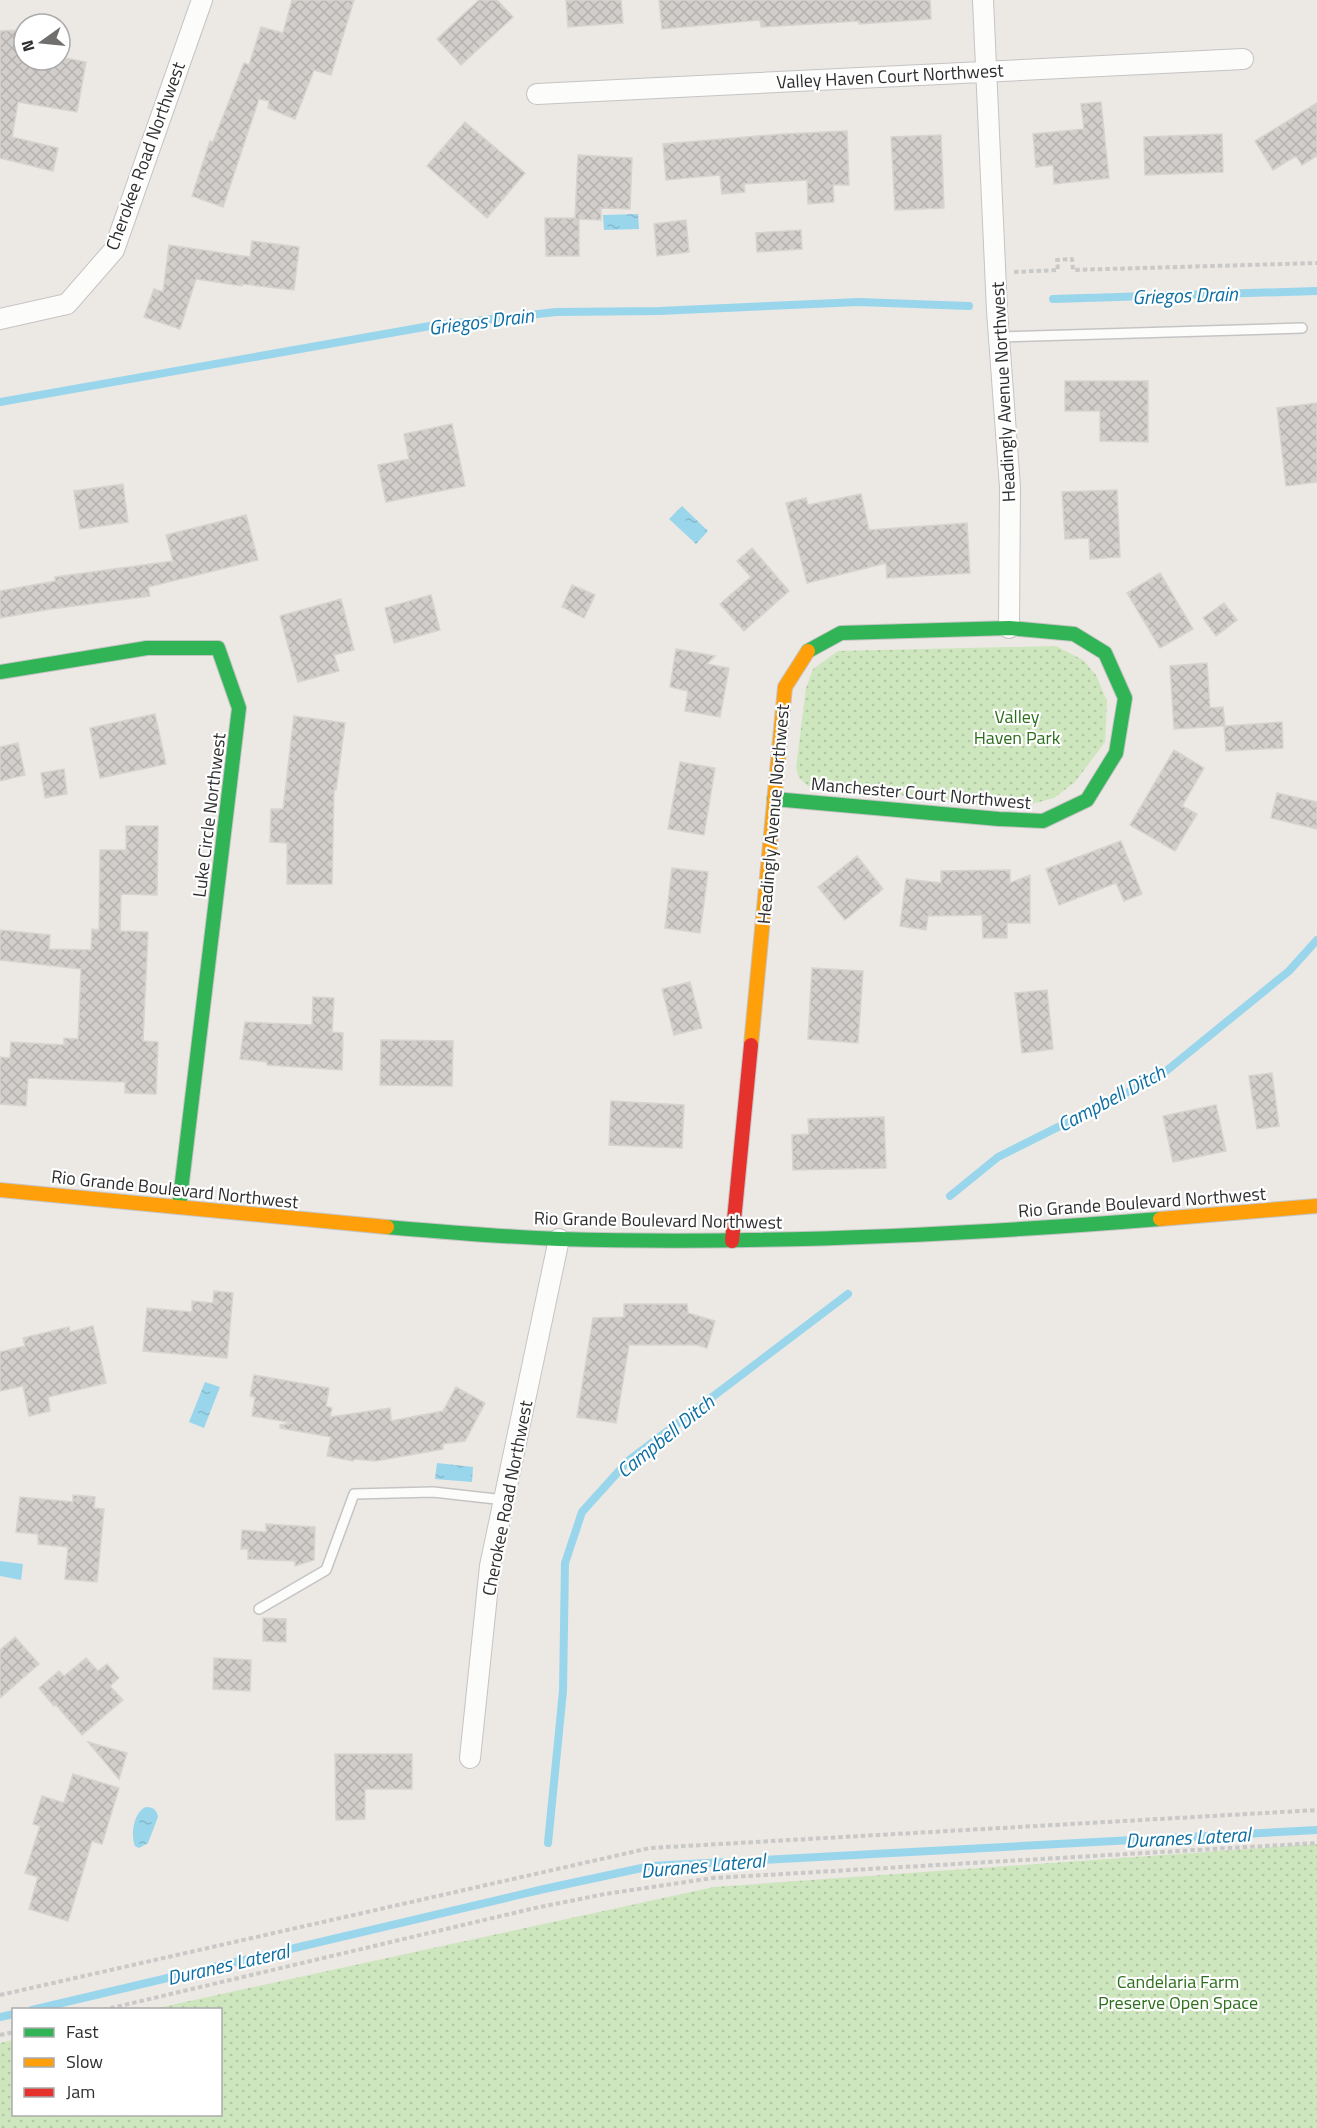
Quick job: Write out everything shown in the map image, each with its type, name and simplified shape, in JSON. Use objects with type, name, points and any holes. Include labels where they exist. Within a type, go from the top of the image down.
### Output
[{"type":"street","name":"Cherokee Road Northwest","points":[[0,319],[67,304],[114,250],[202,0]]},
{"type":"street","name":"Headingly Avenue Northwest","points":[[732,1241],[785,687],[806,652],[842,633],[1009,628],[1010,487],[999,337],[983,0]]},
{"type":"street","name":"Valley Haven Court Northwest","points":[[537,94],[1243,59]]},
{"type":"street","name":"Manchester Court Northwest","points":[[774,799],[1042,822],[1087,800],[1116,753],[1125,699],[1104,652],[1074,634],[1009,628]]},
{"type":"street","name":"Luke Circle Northwest","points":[[0,672],[147,648],[218,648],[239,708],[178,1207]]},
{"type":"street","name":"Rio Grande Boulevard Northwest","points":[[0,1190],[355,1226],[559,1239],[732,1241],[871,1238],[1132,1223],[1317,1206]]},
{"type":"street","name":"Cherokee Road Northwest","points":[[470,1758],[490,1566],[559,1239]]},
{"type":"lane","points":[[999,337],[1302,328]]},
{"type":"lane","points":[[259,1609],[326,1570],[354,1494],[433,1492],[505,1500]]},
{"type":"path","points":[[996,273],[1058,270],[1057,260],[1072,260],[1073,270],[1317,263]]},
{"type":"path","points":[[0,1995],[650,1848],[1317,1810]]},
{"type":"path","points":[[111,2008],[535,1908],[605,1894],[713,1878],[1317,1843]]},
{"type":"green space","name":"Valley Haven Park","points":[[1056,646],[1083,660],[1096,675],[1107,701],[1105,742],[1075,782],[1054,798],[1020,807],[808,786],[799,778],[796,768],[806,688],[813,669],[838,651]]},
{"type":"green space","name":"Candelaria Farm Preserve Open Space","points":[[1317,1844],[1317,2128],[0,2128],[0,2043],[12,2040],[12,2116],[222,2116],[222,2008],[158,2008],[714,1887]]},
{"type":"water","points":[[638,214],[639,229],[604,230],[603,215]]},
{"type":"water","points":[[682,506],[708,531],[696,544],[669,519]]},
{"type":"water","points":[[205,1382],[220,1387],[204,1428],[189,1422]]},
{"type":"water","points":[[437,1463],[473,1467],[472,1482],[435,1479]]},
{"type":"water","points":[[0,1561],[23,1564],[21,1580],[0,1576]]},
{"type":"water","points":[[146,1807],[154,1809],[158,1817],[148,1843],[139,1848],[135,1846],[134,1824],[139,1813]]},
{"type":"building","points":[[292,0],[354,0],[331,75],[314,70],[295,119],[268,108],[269,101],[259,99],[223,207],[192,196],[210,141],[213,142],[244,63],[249,65],[261,27],[283,33]]},
{"type":"building","points":[[479,0],[497,0],[513,17],[461,65],[437,39]]},
{"type":"building","points":[[566,0],[621,0],[623,23],[568,27]]},
{"type":"building","points":[[659,0],[930,0],[931,19],[761,27],[760,20],[662,29]]},
{"type":"building","points":[[12,30],[12,72],[72,72],[72,59],[86,62],[77,112],[18,102],[12,137],[58,148],[53,171],[0,158],[0,31]]},
{"type":"building","points":[[1101,102],[1109,178],[1054,184],[1053,165],[1036,167],[1033,134],[1084,129],[1081,104]]},
{"type":"building","points":[[1317,103],[1317,156],[1302,165],[1296,156],[1273,170],[1255,141]]},
{"type":"building","points":[[465,122],[525,173],[487,218],[427,166]]},
{"type":"building","points":[[847,131],[849,185],[833,185],[834,202],[808,204],[807,180],[744,184],[745,192],[722,194],[720,175],[666,180],[663,144]]},
{"type":"building","points":[[1222,134],[1223,172],[1145,175],[1144,137]]},
{"type":"building","points":[[941,135],[944,208],[895,210],[891,137]]},
{"type":"building","points":[[578,155],[632,158],[630,209],[601,208],[601,220],[579,219],[579,256],[546,256],[545,218],[575,218]]},
{"type":"building","points":[[686,220],[689,252],[657,256],[654,224]]},
{"type":"building","points":[[801,230],[802,249],[757,252],[756,233]]},
{"type":"building","points":[[252,241],[299,247],[294,290],[242,284],[242,286],[196,279],[180,329],[144,317],[154,289],[163,292],[169,245],[250,257]]},
{"type":"building","points":[[1065,381],[1148,381],[1148,442],[1100,441],[1100,411],[1065,411]]},
{"type":"building","points":[[1317,403],[1317,482],[1286,486],[1277,408]]},
{"type":"building","points":[[452,424],[465,486],[386,502],[378,465],[409,459],[404,434]]},
{"type":"building","points":[[123,484],[128,522],[80,529],[74,491]]},
{"type":"building","points":[[1117,490],[1120,557],[1090,559],[1089,538],[1065,539],[1062,492]]},
{"type":"building","points":[[861,494],[869,530],[967,523],[970,573],[887,578],[886,563],[807,583],[786,503],[806,498],[808,505]]},
{"type":"building","points":[[246,515],[258,560],[148,587],[150,596],[0,618],[0,591],[55,581],[55,577],[173,561],[166,535]]},
{"type":"building","points":[[752,548],[789,591],[744,631],[720,604],[751,577],[737,561]]},
{"type":"building","points":[[1160,573],[1193,629],[1160,648],[1127,593]]},
{"type":"building","points":[[572,585],[595,595],[584,618],[562,607]]},
{"type":"building","points":[[431,595],[440,630],[394,643],[385,608]]},
{"type":"building","points":[[341,599],[354,650],[334,655],[339,671],[298,682],[280,616]]},
{"type":"building","points":[[1224,603],[1237,620],[1216,636],[1203,618]]},
{"type":"building","points":[[676,649],[715,656],[707,664],[729,668],[720,717],[685,711],[688,691],[670,687]]},
{"type":"building","points":[[1207,663],[1210,708],[1223,707],[1225,726],[1282,722],[1283,748],[1226,751],[1224,726],[1174,729],[1170,666]]},
{"type":"building","points":[[155,714],[166,764],[100,778],[90,728]]},
{"type":"building","points":[[294,716],[345,723],[336,790],[334,790],[332,884],[287,884],[287,843],[270,842],[271,809],[283,809]]},
{"type":"building","points":[[18,743],[25,775],[0,781],[0,747]]},
{"type":"building","points":[[1174,750],[1204,768],[1182,806],[1197,814],[1175,851],[1130,825]]},
{"type":"building","points":[[680,762],[715,768],[704,835],[668,829]]},
{"type":"building","points":[[64,769],[67,794],[45,798],[41,773]]},
{"type":"building","points":[[1277,793],[1317,802],[1317,829],[1271,818]]},
{"type":"building","points":[[126,826],[158,826],[157,895],[121,894],[120,931],[148,932],[143,1041],[158,1042],[156,1094],[125,1093],[125,1082],[28,1078],[26,1106],[0,1104],[0,1057],[10,1058],[11,1042],[64,1045],[64,1038],[78,1039],[81,969],[0,960],[0,930],[50,935],[49,949],[91,950],[92,929],[99,930],[100,850],[126,850]]},
{"type":"building","points":[[1121,841],[1142,894],[1124,901],[1116,883],[1059,905],[1046,869]]},
{"type":"building","points":[[857,856],[883,889],[845,920],[818,887]]},
{"type":"building","points":[[672,868],[708,872],[700,933],[665,928]]},
{"type":"building","points":[[1010,870],[1010,883],[1030,875],[1030,923],[1007,923],[1007,938],[983,938],[982,915],[928,916],[926,930],[900,926],[906,879],[941,883],[941,871]]},
{"type":"building","points":[[812,968],[863,971],[858,1043],[808,1039]]},
{"type":"building","points":[[690,982],[702,1028],[674,1035],[662,989]]},
{"type":"building","points":[[1047,990],[1053,1049],[1022,1053],[1015,993]]},
{"type":"building","points":[[313,997],[334,998],[332,1032],[343,1033],[342,1070],[267,1065],[267,1062],[240,1059],[245,1022],[312,1025]]},
{"type":"building","points":[[381,1040],[453,1041],[452,1086],[380,1085]]},
{"type":"building","points":[[1272,1073],[1279,1126],[1257,1129],[1249,1076]]},
{"type":"building","points":[[611,1101],[684,1105],[682,1148],[609,1145]]},
{"type":"building","points":[[1216,1105],[1226,1151],[1173,1162],[1163,1116]]},
{"type":"building","points":[[884,1117],[886,1168],[793,1170],[792,1135],[809,1134],[808,1119]]},
{"type":"building","points":[[214,1291],[233,1293],[227,1358],[143,1351],[147,1308],[192,1312],[192,1301],[213,1303]]},
{"type":"building","points":[[624,1304],[687,1304],[688,1313],[715,1321],[707,1348],[697,1345],[629,1345],[616,1423],[577,1417],[593,1318],[624,1317]]},
{"type":"building","points":[[93,1326],[106,1383],[48,1397],[50,1411],[29,1416],[23,1386],[0,1391],[0,1352],[25,1346],[23,1338],[69,1327],[70,1332]]},
{"type":"building","points":[[254,1375],[329,1388],[326,1406],[332,1408],[330,1417],[390,1408],[391,1421],[443,1411],[456,1387],[485,1403],[465,1441],[443,1444],[443,1449],[376,1461],[354,1459],[353,1461],[327,1456],[331,1437],[280,1428],[280,1425],[293,1423],[252,1416],[255,1397],[250,1396]]},
{"type":"building","points":[[73,1495],[95,1497],[94,1508],[104,1509],[97,1582],[65,1579],[68,1547],[38,1544],[38,1534],[16,1532],[20,1497],[73,1502]]},
{"type":"building","points":[[266,1524],[315,1527],[314,1560],[295,1566],[295,1561],[248,1559],[248,1549],[241,1549],[242,1530],[266,1532]]},
{"type":"building","points":[[263,1618],[286,1619],[286,1642],[263,1641]]},
{"type":"building","points":[[15,1637],[39,1664],[0,1698],[0,1650]]},
{"type":"building","points":[[86,1658],[98,1671],[107,1664],[119,1678],[110,1686],[123,1700],[82,1735],[39,1688],[59,1671],[64,1676]]},
{"type":"building","points":[[214,1658],[251,1660],[250,1691],[213,1689]]},
{"type":"building","points":[[88,1742],[127,1753],[119,1779]]},
{"type":"building","points":[[335,1754],[412,1754],[412,1789],[365,1789],[365,1819],[336,1820]]},
{"type":"building","points":[[73,1774],[119,1788],[102,1844],[92,1841],[68,1921],[29,1909],[38,1877],[25,1873],[40,1826],[33,1824],[42,1796],[64,1803]]},
{"type":"waterway","name":"Griegos Drain","points":[[1053,299],[1317,291]]},
{"type":"waterway","name":"Griegos Drain","points":[[0,402],[430,326],[556,312],[659,311],[859,302],[969,306]]},
{"type":"waterway","name":"Campbell Ditch","points":[[950,1196],[998,1157],[1160,1076],[1289,971],[1317,940]]},
{"type":"waterway","name":"Campbell Ditch","points":[[548,1843],[563,1691],[565,1563],[582,1512],[628,1461],[848,1294]]},
{"type":"waterway","name":"Duranes Lateral","points":[[40,2008],[544,1889],[651,1866],[1317,1830]]},
{"type":"waterway","name":"Duranes Lateral","points":[[0,2017],[12,2014]]},
{"type":"traffic: fast","points":[[774,799],[1043,821],[1087,800],[1116,753],[1125,698],[1105,653],[1074,634],[1009,628],[841,633],[808,651]]},
{"type":"traffic: fast","points":[[0,672],[147,648],[218,648],[239,708],[179,1207]]},
{"type":"traffic: fast","points":[[387,1227],[538,1238],[710,1241],[935,1234],[1160,1219]]},
{"type":"traffic: slow","points":[[751,1045],[785,687],[808,651]]},
{"type":"traffic: slow","points":[[0,1190],[387,1227]]},
{"type":"traffic: slow","points":[[1160,1219],[1317,1206]]},
{"type":"traffic: jam","points":[[732,1241],[751,1045]]}]
